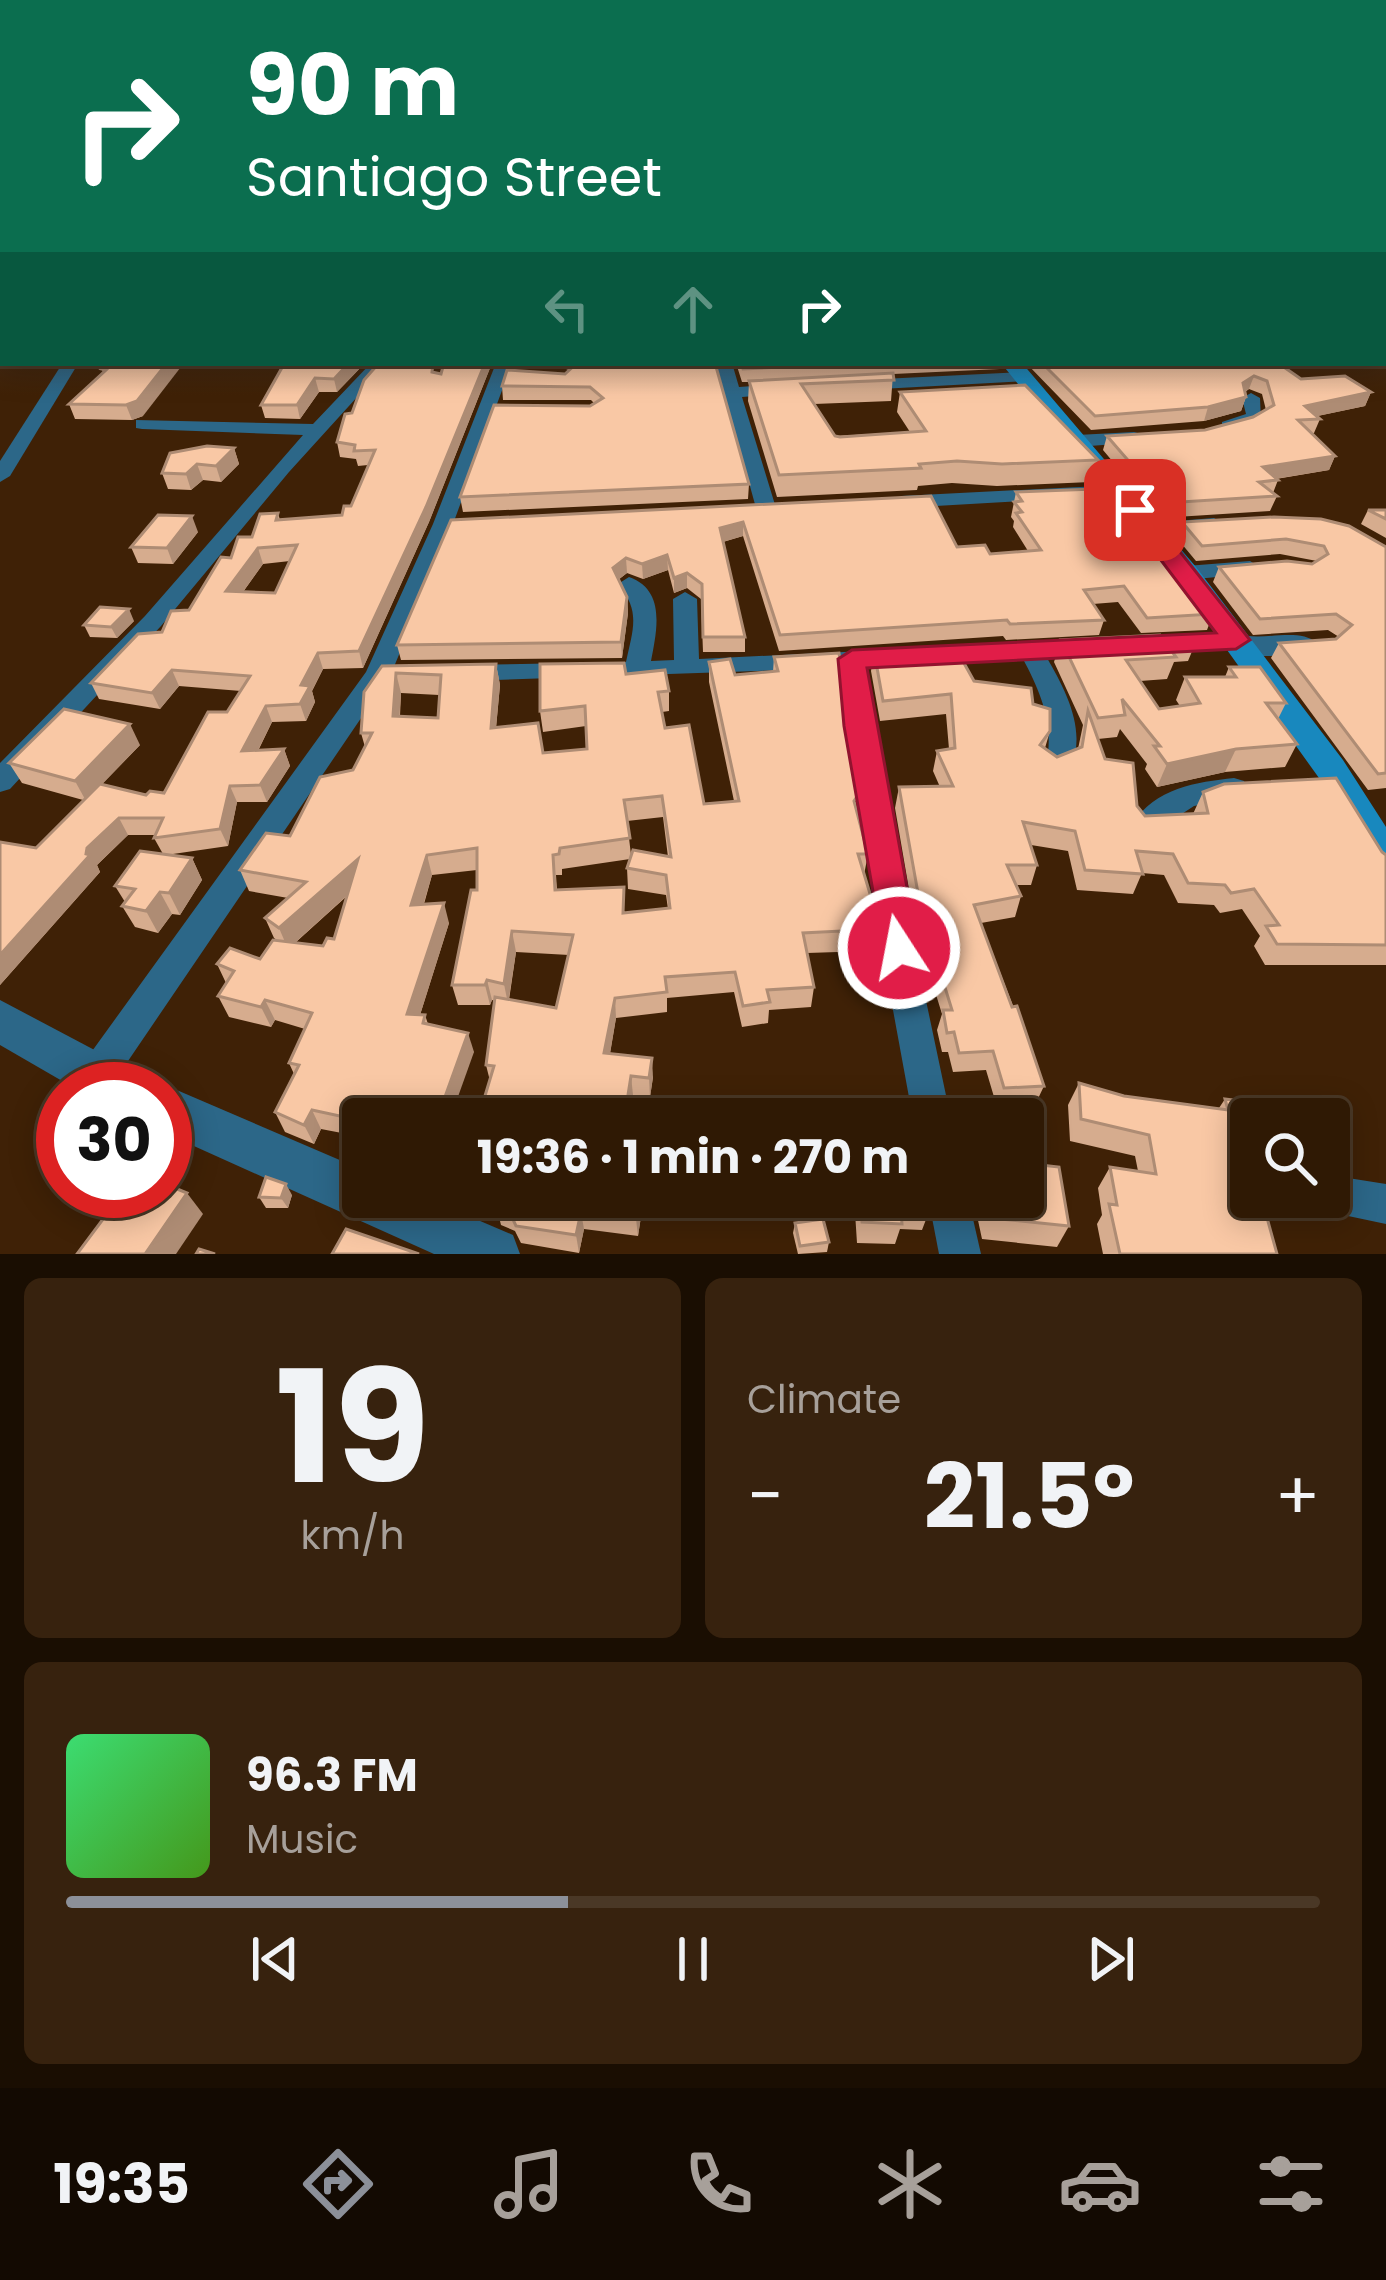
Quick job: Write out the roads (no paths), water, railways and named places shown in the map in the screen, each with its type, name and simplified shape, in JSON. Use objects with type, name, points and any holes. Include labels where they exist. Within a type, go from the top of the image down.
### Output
[{"type":"main road","points":[[1017,370],[1186,573],[1339,781],[1386,859]]},
{"type":"street","points":[[0,782],[153,621],[377,366]]},
{"type":"street","points":[[725,366],[766,508]]},
{"type":"street","points":[[1,473],[68,367]]},
{"type":"street","points":[[844,386],[1017,370]]},
{"type":"street","points":[[122,1062],[390,674],[455,524],[508,371]]},
{"type":"street","points":[[734,392],[800,388]]},
{"type":"street","points":[[1208,430],[1255,417],[1251,398]]},
{"type":"street","points":[[142,424],[317,430]]},
{"type":"street","points":[[1077,441],[1165,436]]},
{"type":"street","points":[[884,502],[1119,491]]},
{"type":"street","points":[[742,509],[789,507]]},
{"type":"street","points":[[1150,529],[1238,524]]},
{"type":"street","points":[[1186,573],[1280,565]]},
{"type":"street","points":[[629,584],[640,590],[647,606],[637,670]]},
{"type":"street","points":[[685,599],[687,668]]},
{"type":"street","points":[[449,673],[637,670],[1328,641]]},
{"type":"street","points":[[1031,651],[1060,710],[1064,747],[1061,759],[1052,763]]},
{"type":"street","points":[[852,659],[886,879],[928,1098]]},
{"type":"street","points":[[1148,824],[1186,794],[1339,781]]},
{"type":"street","points":[[0,1022],[71,1062]]},
{"type":"street","points":[[192,1120],[342,1187]]},
{"type":"street","points":[[1350,1198],[1386,1204]]},
{"type":"street","points":[[412,1218],[494,1254]]},
{"type":"street","points":[[952,1218],[960,1254]]}]
